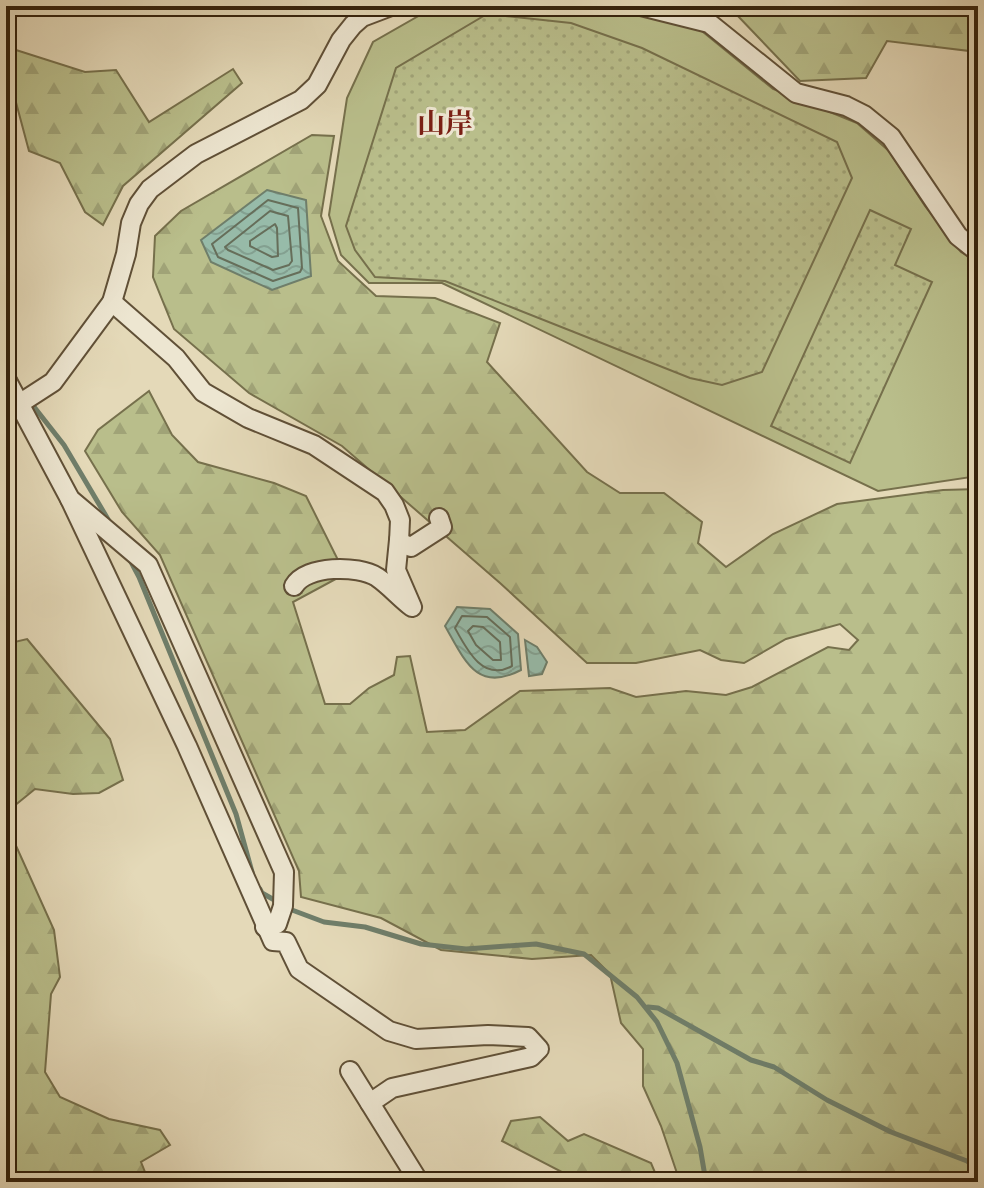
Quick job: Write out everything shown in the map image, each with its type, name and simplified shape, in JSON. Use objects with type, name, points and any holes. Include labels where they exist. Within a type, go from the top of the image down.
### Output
[{"type":"street","points":[[19,404],[53,382],[112,302],[131,223],[150,189],[196,154],[301,100],[317,85],[341,40],[353,25],[362,17],[391,6]]},
{"type":"street","points":[[641,6],[709,23],[796,93],[846,106],[882,127],[958,236],[978,252]]},
{"type":"street","points":[[112,302],[176,358],[203,392],[248,418],[314,445],[385,492],[394,505],[400,520],[396,570],[412,607],[376,576],[359,570],[314,571],[298,579],[294,586]]},
{"type":"street","points":[[6,379],[70,499],[193,760],[273,941],[286,942],[299,969],[389,1031],[416,1039],[488,1035],[528,1037],[539,1049],[531,1057],[392,1088],[370,1103]]},
{"type":"street","points":[[70,499],[148,565],[284,872],[283,906],[277,924],[265,927]]},
{"type":"street","points":[[399,540],[411,547],[442,527],[439,518]]},
{"type":"street","points":[[350,1071],[419,1182]]},
{"type":"green space","points":[[436,6],[613,6],[692,23],[773,89],[857,123],[889,151],[925,206],[961,252],[978,262],[978,476],[878,491],[442,283],[369,283],[341,255],[329,215],[347,98],[373,42]]},
{"type":"green space","points":[[740,6],[978,6],[978,52],[887,41],[866,78],[800,81],[736,14]]},
{"type":"green space","points":[[487,14],[571,23],[642,48],[837,142],[852,178],[762,372],[722,385],[690,378],[445,281],[375,277],[355,250],[346,226],[396,68]]},
{"type":"green space","points":[[16,50],[85,72],[116,70],[149,122],[233,69],[242,83],[123,186],[103,225],[85,212],[60,163],[29,151],[6,65],[6,58]]},
{"type":"green space","points":[[312,135],[334,136],[321,216],[338,261],[376,296],[435,298],[500,323],[487,362],[587,472],[620,493],[664,493],[702,522],[698,543],[726,567],[773,534],[837,504],[943,490],[978,489],[978,1182],[680,1182],[661,1126],[643,1086],[643,1049],[621,1023],[610,974],[591,955],[532,959],[441,950],[381,918],[301,897],[299,871],[160,555],[122,512],[85,451],[98,430],[149,391],[172,435],[198,462],[274,483],[306,496],[345,574],[293,602],[325,704],[350,704],[369,688],[394,675],[397,657],[410,656],[427,732],[465,730],[520,691],[610,688],[636,697],[686,691],[726,695],[752,687],[828,647],[849,650],[858,640],[840,624],[786,639],[744,663],[721,660],[700,650],[636,663],[587,663],[342,446],[249,393],[174,329],[153,277],[155,236],[181,211]]},
{"type":"green space","points":[[870,210],[911,229],[895,265],[932,282],[850,463],[771,426]]},
{"type":"green space","points":[[27,639],[110,739],[123,780],[99,793],[73,794],[35,789],[8,811],[8,828],[54,930],[60,977],[51,994],[45,1072],[60,1097],[109,1119],[160,1130],[170,1145],[141,1162],[149,1182],[6,1182],[6,644]]},
{"type":"green space","points":[[540,1117],[568,1141],[584,1134],[651,1163],[659,1182],[570,1182],[562,1172],[502,1141],[511,1121]]},
{"type":"water","points":[[267,190],[306,200],[311,276],[272,290],[211,262],[201,240]]},
{"type":"water","points":[[457,607],[490,609],[518,634],[521,670],[493,678],[474,670],[445,626]]},
{"type":"water","points":[[525,640],[537,647],[547,662],[542,674],[529,676]]},
{"type":"waterway","points":[[6,362],[15,378]]},
{"type":"waterway","points":[[31,403],[64,445],[109,521]]},
{"type":"waterway","points":[[129,558],[236,814],[252,872]]},
{"type":"waterway","points":[[260,889],[292,910],[324,922],[365,927],[421,944],[466,949],[536,944],[584,954],[637,997],[657,1022],[677,1063],[700,1147],[706,1182]]},
{"type":"waterway","points":[[648,1007],[658,1008],[751,1060],[774,1067],[827,1100],[891,1132],[967,1161],[978,1169]]},
{"type":"district","name":"山岸","points":[[445,123]]}]
